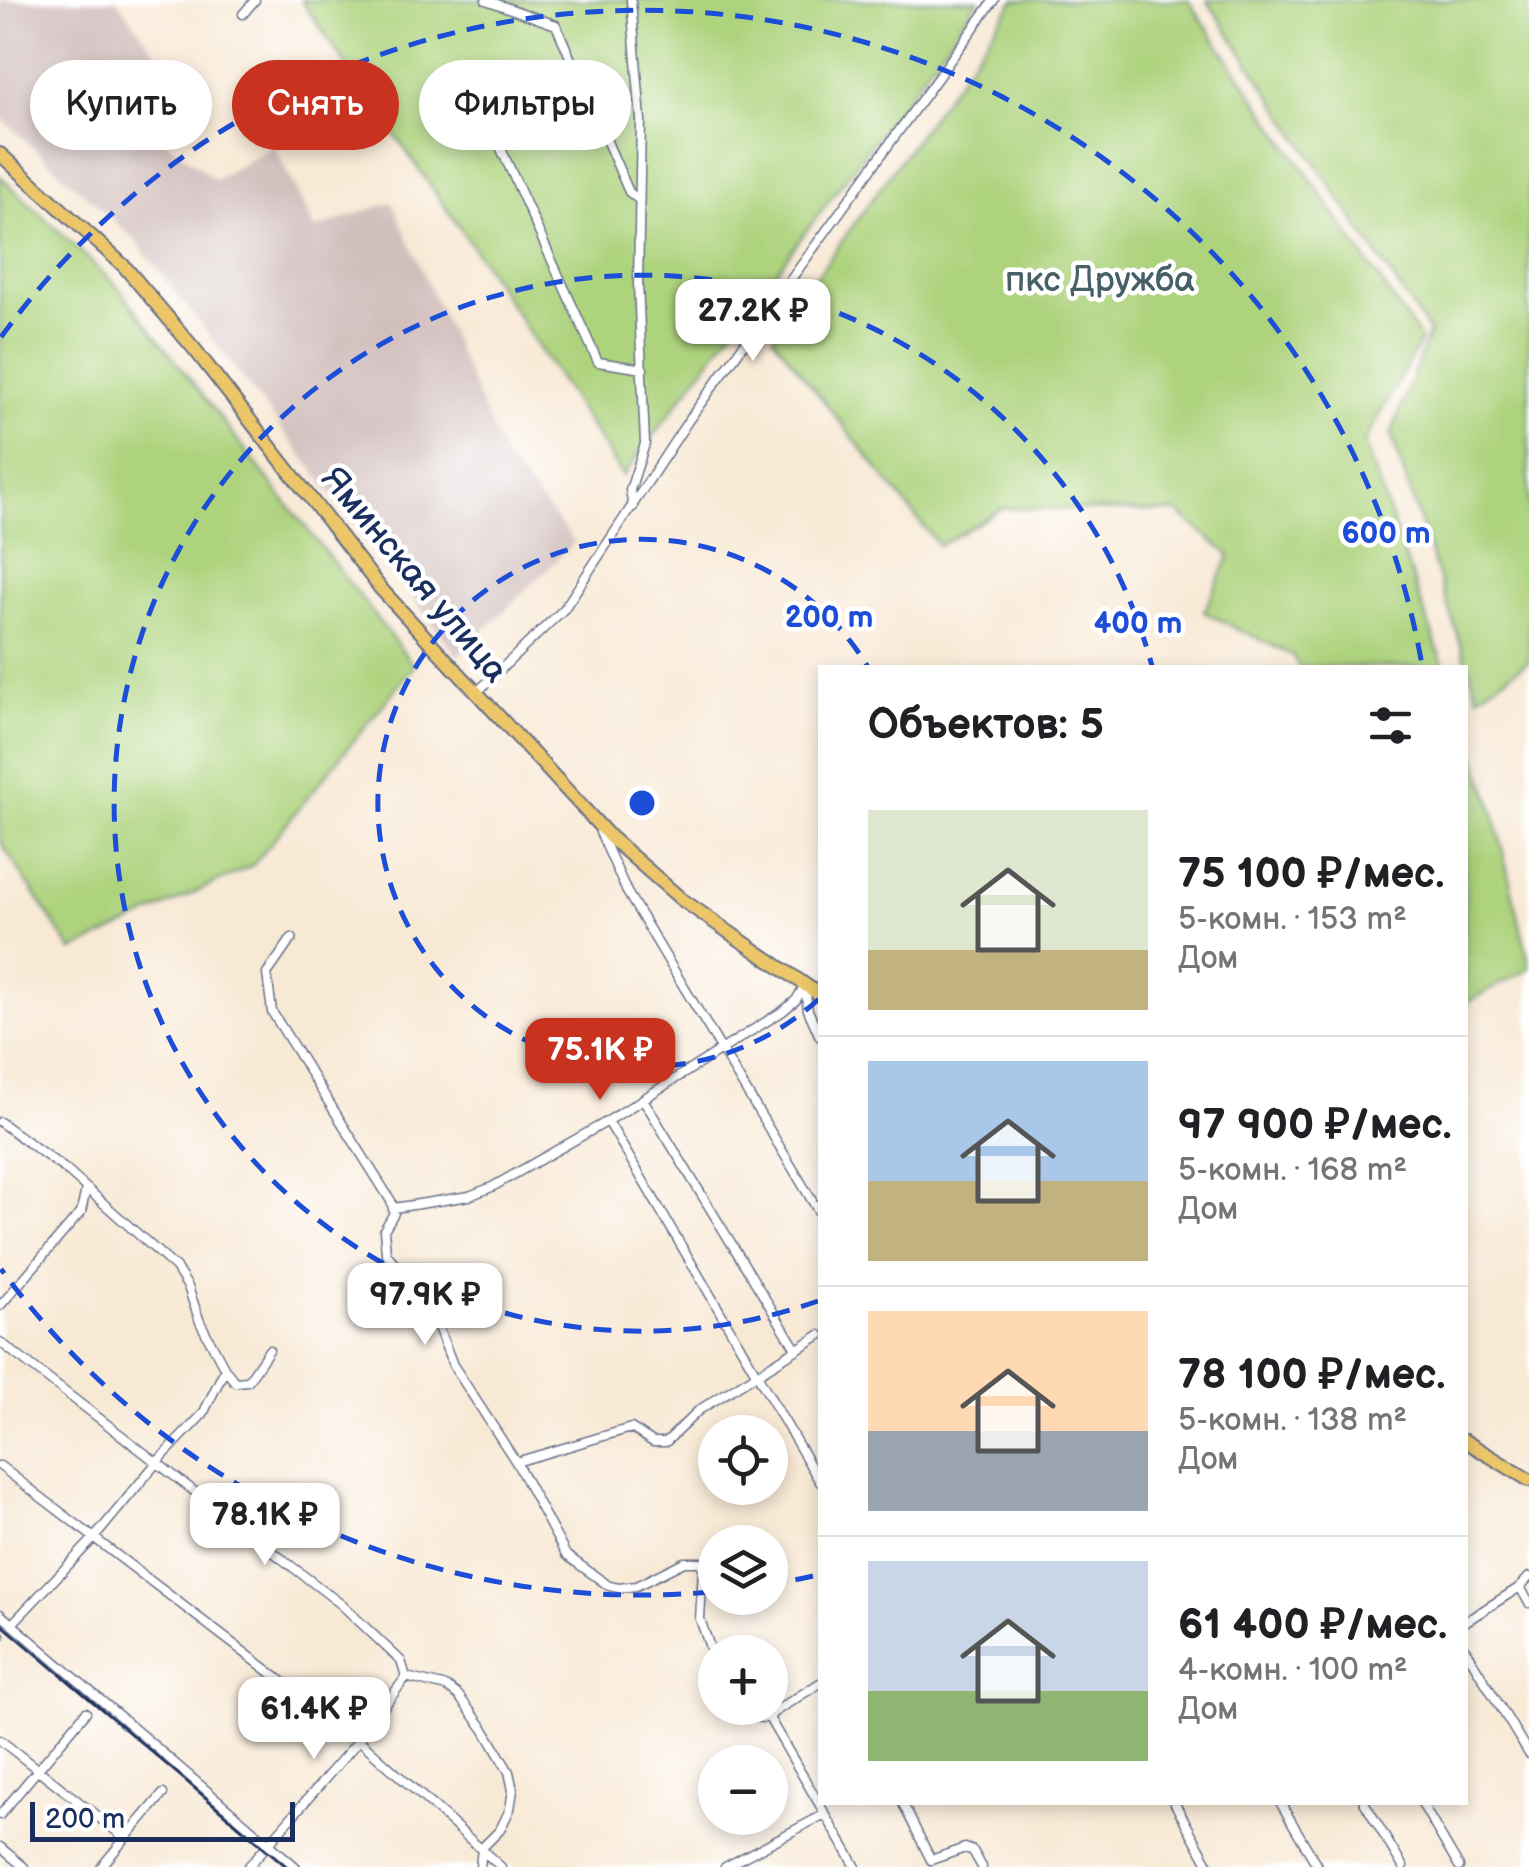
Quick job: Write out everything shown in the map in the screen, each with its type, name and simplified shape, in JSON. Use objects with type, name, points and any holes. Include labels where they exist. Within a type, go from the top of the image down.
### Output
[{"type":"main road","name":"Яминская улица","points":[[0,154],[124,266],[196,351],[381,589],[595,822],[681,899],[818,994]]},
{"type":"main road","points":[[1468,1443],[1529,1480]]},
{"type":"street","points":[[243,14],[255,0]]},
{"type":"street","points":[[486,0],[556,25],[629,192],[639,200]]},
{"type":"street","points":[[631,0],[641,120],[638,282],[645,444],[630,490],[633,507]]},
{"type":"street","points":[[475,694],[564,609],[688,421],[994,0]]},
{"type":"street","points":[[502,150],[598,362],[643,369]]},
{"type":"street","points":[[595,822],[627,892],[818,1211]]},
{"type":"street","points":[[292,938],[267,974],[272,1012],[394,1208]]},
{"type":"street","points":[[805,985],[808,1010],[818,1032]]},
{"type":"street","points":[[394,1208],[478,1194],[608,1121],[790,1006],[805,985]]},
{"type":"street","points":[[643,1099],[796,1350]]},
{"type":"street","points":[[608,1121],[818,1479]]},
{"type":"street","points":[[0,1122],[65,1169],[180,1273],[200,1322],[235,1382],[248,1381],[269,1350]]},
{"type":"street","points":[[0,1306],[82,1212],[86,1189]]},
{"type":"street","points":[[394,1208],[384,1230],[386,1253],[425,1299],[453,1365],[516,1462],[566,1554],[609,1586],[636,1586],[684,1562],[700,1562],[700,1619],[706,1635]]},
{"type":"street","points":[[516,1462],[631,1428],[653,1442],[666,1442],[698,1410],[818,1335]]},
{"type":"street","points":[[0,1342],[358,1618],[401,1661],[406,1677]]},
{"type":"street","points":[[12,1624],[204,1414],[226,1369]]},
{"type":"street","points":[[0,1466],[359,1740],[501,1867]]},
{"type":"street","points":[[1468,1620],[1529,1577]]},
{"type":"street","points":[[1520,1587],[1529,1603]]},
{"type":"street","points":[[0,1614],[296,1867]]},
{"type":"street","points":[[1468,1654],[1529,1754]]},
{"type":"street","points":[[248,1867],[359,1740],[406,1677]]},
{"type":"street","points":[[406,1677],[447,1687],[469,1706],[509,1772],[513,1790],[510,1809],[500,1830],[482,1848],[480,1867]]},
{"type":"street","points":[[788,1703],[818,1684]]},
{"type":"street","points":[[0,1815],[86,1712]]},
{"type":"street","points":[[773,1725],[818,1802]]},
{"type":"street","points":[[0,1740],[125,1838]]},
{"type":"street","points":[[101,1867],[163,1794]]},
{"type":"street","points":[[820,1805],[856,1867]]},
{"type":"street","points":[[903,1805],[930,1860],[962,1847],[973,1852],[982,1867]]},
{"type":"street","points":[[1176,1805],[1210,1867]]},
{"type":"street","points":[[1282,1805],[1318,1867]]},
{"type":"street","points":[[1366,1805],[1403,1867]]},
{"type":"street","points":[[1423,1805],[1459,1867]]},
{"type":"street","points":[[726,1867],[825,1814]]},
{"type":"street","points":[[0,1847],[24,1867]]},
{"type":"shaded area","points":[[0,0],[117,0],[162,60],[30,60],[30,144],[0,117]]},
{"type":"shaded area","points":[[36,150],[177,150],[215,180],[267,150],[276,150],[315,229],[392,202],[505,459],[575,542],[458,656],[135,240]]},
{"type":"green space","points":[[301,0],[979,0],[623,476],[399,141],[399,60],[343,60]]},
{"type":"green space","name":"пкс Дружба","points":[[1015,0],[1188,0],[1421,340],[1364,443],[1443,665],[1298,665],[1293,656],[1204,612],[1230,555],[1177,512],[1003,508],[939,546],[773,337]]},
{"type":"green space","points":[[1207,0],[1529,0],[1529,661],[1478,696],[1391,435],[1429,332]]},
{"type":"green space","points":[[0,176],[118,287],[414,666],[253,865],[72,951],[0,841]]},
{"type":"green space","points":[[1468,735],[1491,801],[1529,969],[1468,1001]]},
{"type":"tram line","points":[[0,1623],[287,1867]]}]
